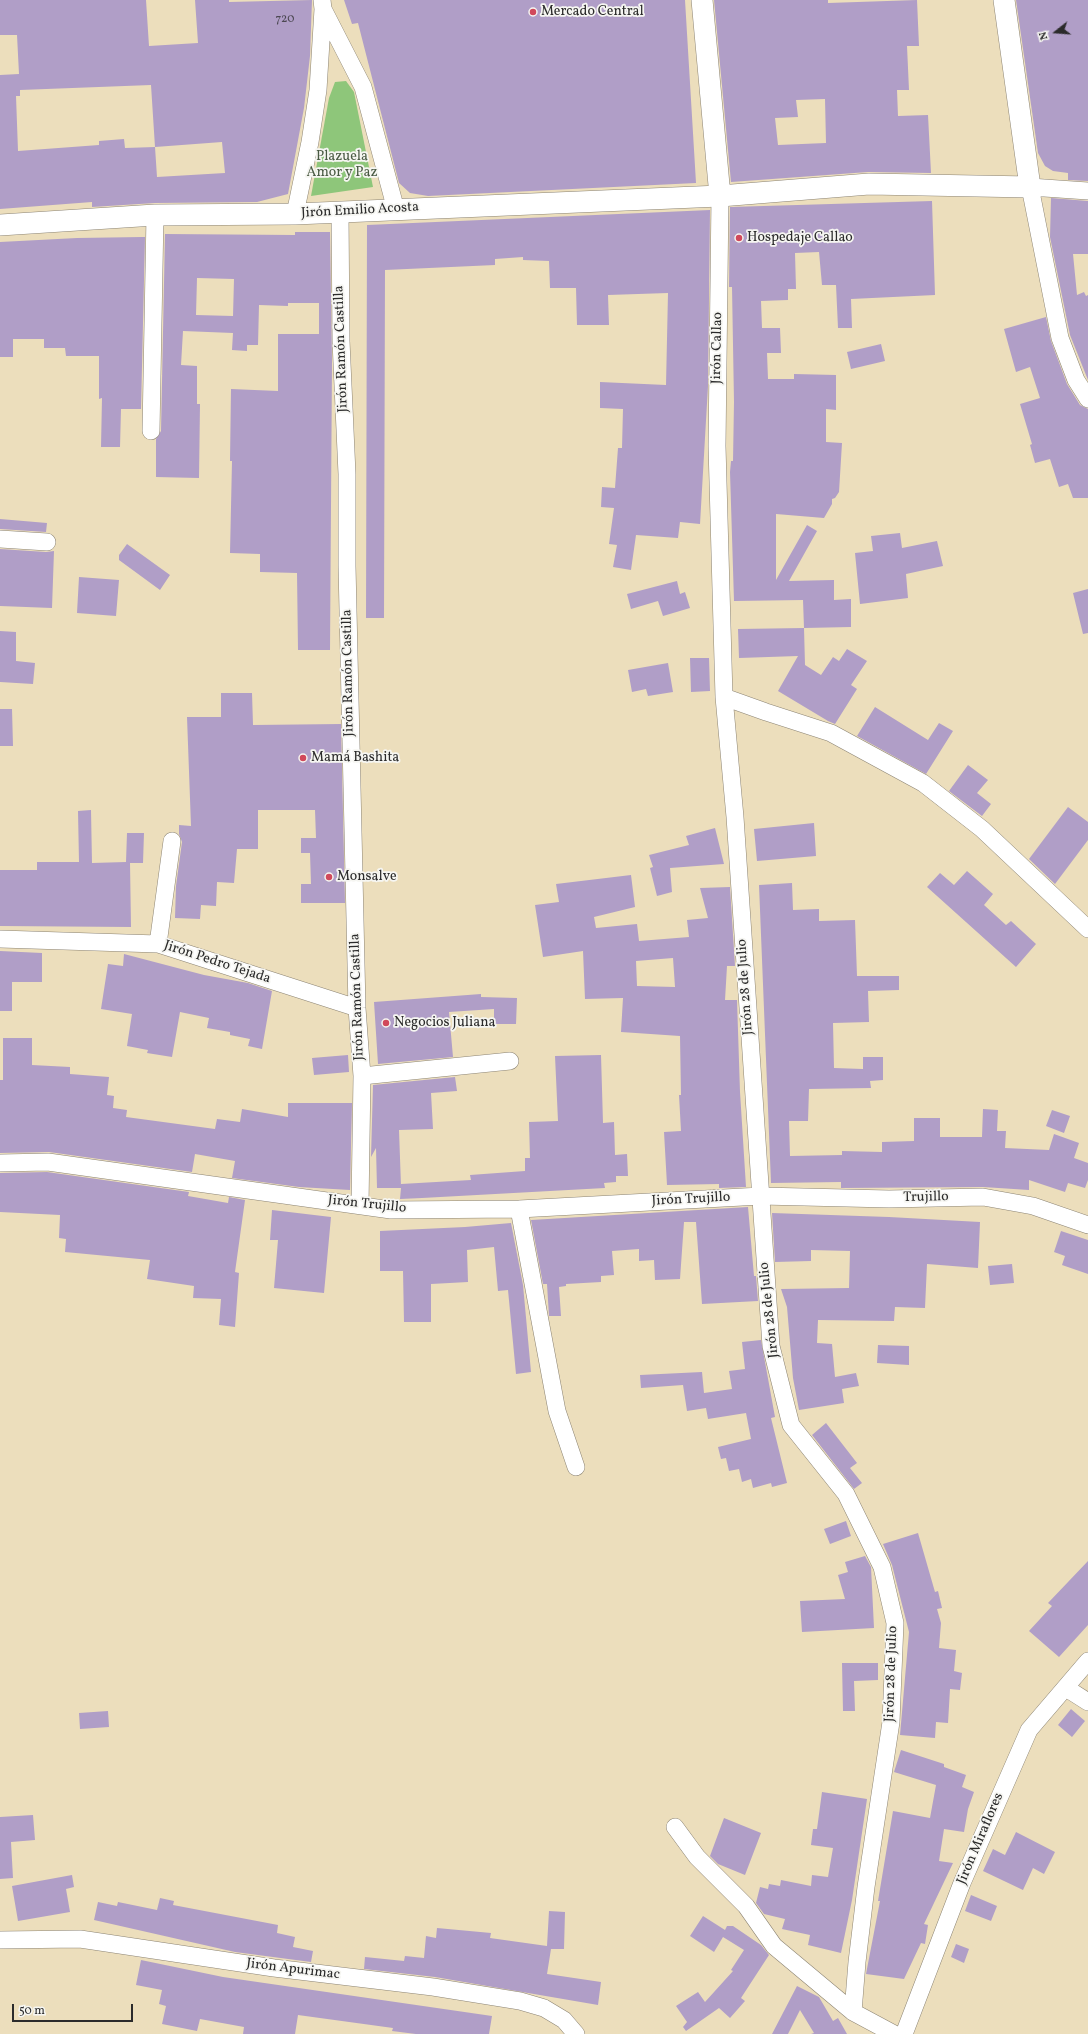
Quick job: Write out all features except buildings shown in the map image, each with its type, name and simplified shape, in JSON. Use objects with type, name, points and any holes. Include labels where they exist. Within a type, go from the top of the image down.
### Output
[{"type":"street","name":"Jirón Callao","points":[[702,0],[720,196],[717,446],[724,697]]},
{"type":"street","points":[[1004,0],[1030,187],[1060,338],[1076,380],[1088,399]]},
{"type":"street","points":[[323,4],[363,87],[396,210]]},
{"type":"street","points":[[295,214],[310,142],[318,90],[323,4]]},
{"type":"street","name":"Jirón Emilio Acosta","points":[[0,226],[155,215],[295,214],[720,196],[869,184],[1030,187]]},
{"type":"street","points":[[1030,187],[1088,191]]},
{"type":"street","name":"Jirón Ramón Castilla","points":[[340,212],[341,341],[347,474],[347,573],[357,1008],[362,1076],[360,1205]]},
{"type":"street","points":[[151,431],[155,215]]},
{"type":"street","points":[[0,539],[47,542]]},
{"type":"street","points":[[724,697],[831,733],[923,784],[982,829],[1088,929]]},
{"type":"street","name":"Jirón 28 de Julio","points":[[724,697],[771,1346],[791,1424],[846,1494],[882,1567],[895,1623],[891,1722],[866,1887],[853,2012]]},
{"type":"street","points":[[158,944],[172,841]]},
{"type":"street","name":"Jirón Pedro Tejada","points":[[0,938],[158,944],[357,1008]]},
{"type":"street","points":[[362,1076],[510,1061]]},
{"type":"street","name":"Jirón Trujillo","points":[[0,1163],[48,1162],[391,1210],[520,1209],[761,1196]]},
{"type":"street","name":"Trujillo","points":[[761,1196],[889,1199],[983,1198],[1033,1206],[1088,1225]]},
{"type":"street","points":[[520,1209],[557,1411],[576,1467]]},
{"type":"street","name":"Jirón Miraflores","points":[[904,2034],[962,1883],[1029,1730],[1088,1661]]},
{"type":"street","points":[[1066,1688],[1088,1702]]},
{"type":"street","points":[[675,1827],[697,1857],[746,1906],[774,1946],[853,2012],[894,2034]]},
{"type":"street","name":"Jirón Apurimac","points":[[0,1940],[80,1939],[274,1968],[433,1987],[513,2000],[544,2008],[564,2020],[576,2034]]},
{"type":"green space","name":"Plazuela Amor y Paz","points":[[346,81],[354,92],[373,187],[311,196],[329,98],[335,82]]},
{"type":"place","name":"Mercado Central","points":[[533,12]]},
{"type":"place","name":"Hospedaje Callao","points":[[739,238]]},
{"type":"place","name":"Mamá Bashita","points":[[303,758]]},
{"type":"place","name":"Monsalve","points":[[329,877]]},
{"type":"place","name":"Negocios Juliana","points":[[386,1023]]}]
